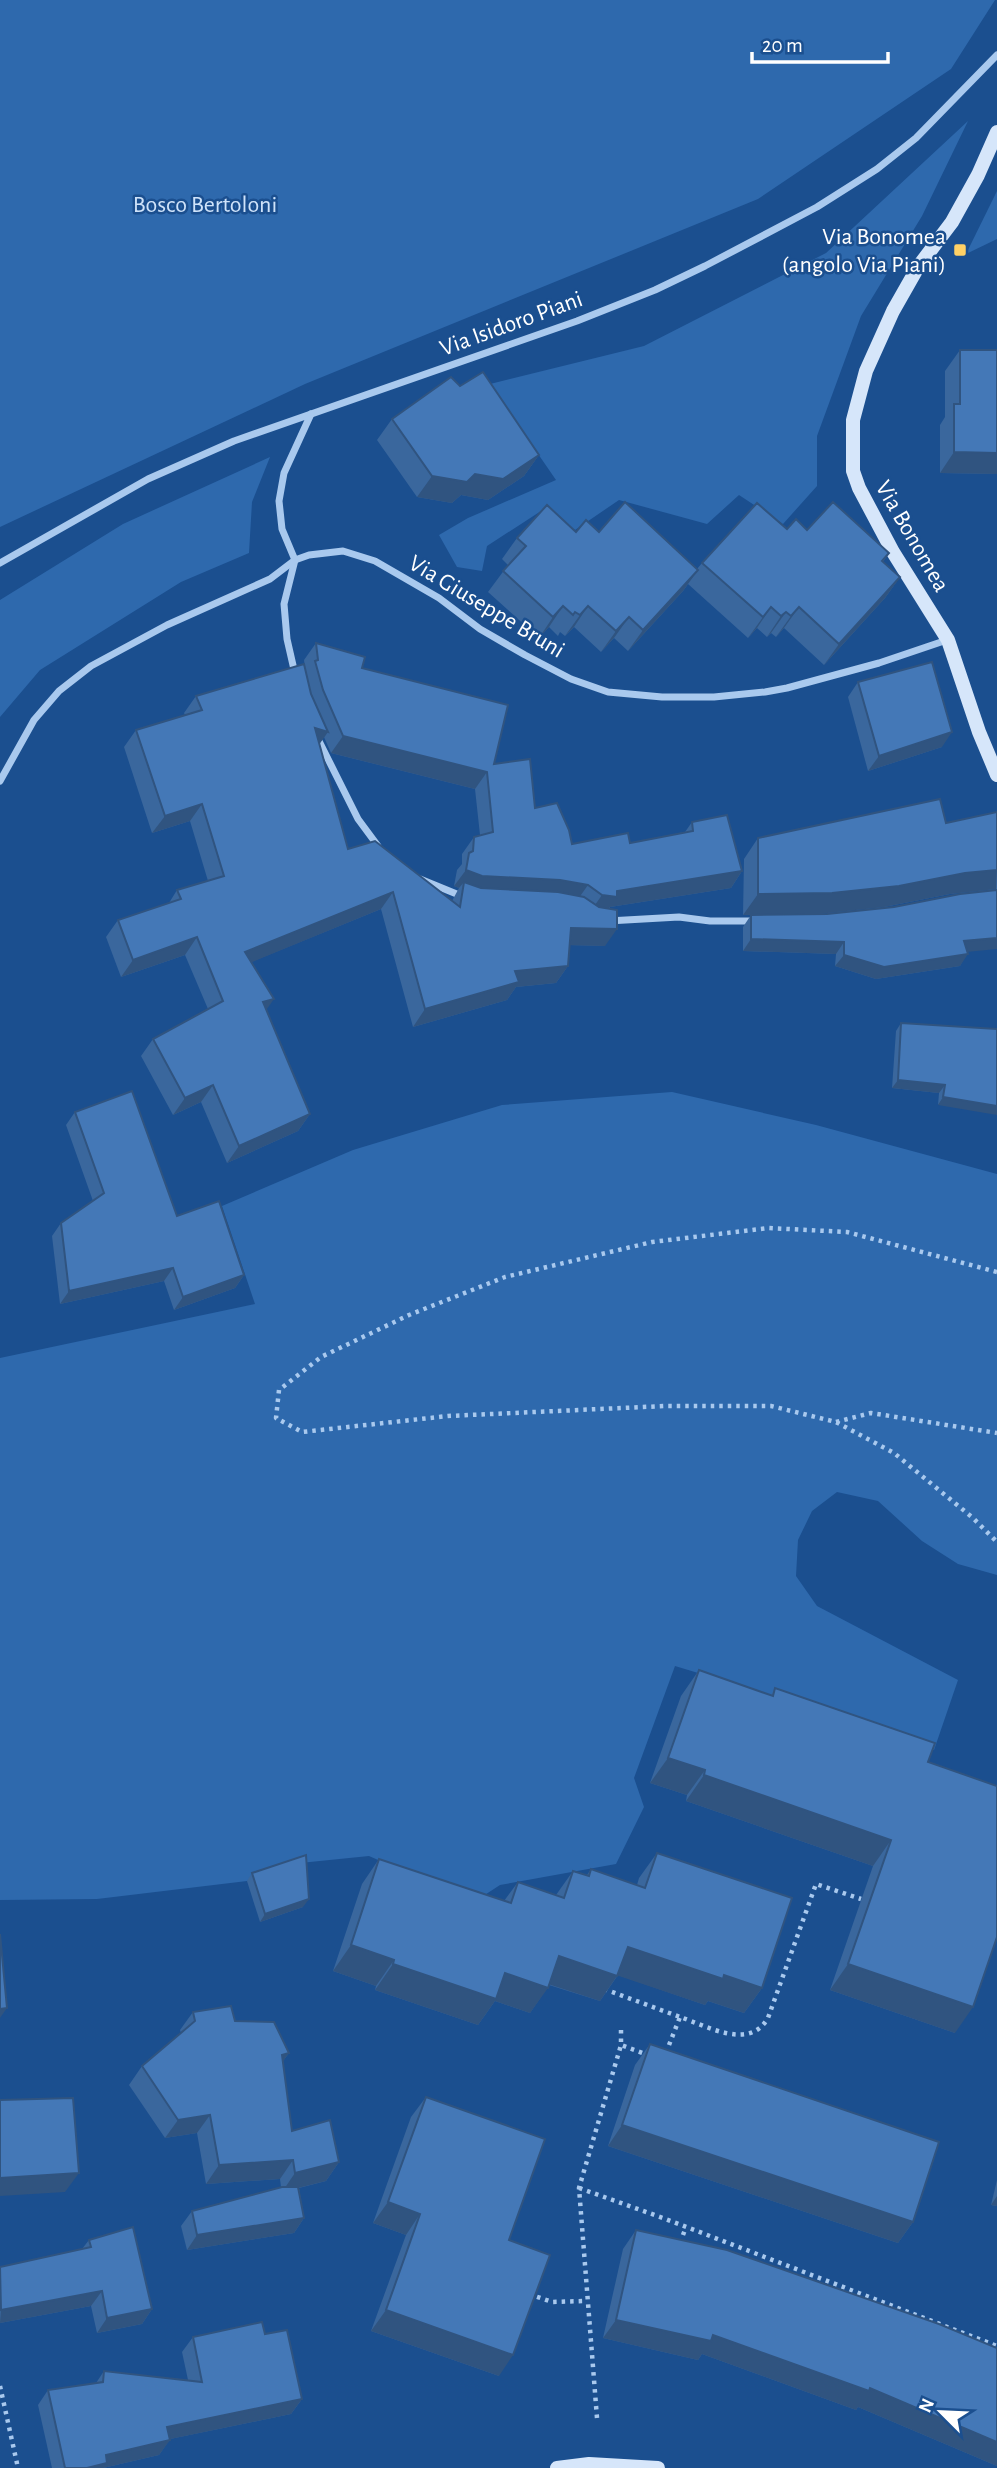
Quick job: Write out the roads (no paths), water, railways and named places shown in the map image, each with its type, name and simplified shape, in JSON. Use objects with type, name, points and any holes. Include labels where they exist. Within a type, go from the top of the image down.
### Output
[{"type":"street","name":"Via Isidoro Piani","points":[[0,563],[158,475],[234,441],[629,300],[764,236],[817,207],[887,162],[916,138],[997,55]]},
{"type":"street","name":"Via Bonomea","points":[[997,132],[978,176],[951,222],[918,267],[893,311],[866,371],[853,420],[853,471],[859,488],[893,552],[948,640],[979,732],[997,775]]},
{"type":"street","points":[[298,685],[287,639],[284,604],[295,560],[282,529],[279,502],[284,473],[311,414]]},
{"type":"street","name":"Via Giuseppe Bruni","points":[[0,781],[34,720],[74,678],[167,625],[270,579],[295,560],[309,555],[343,551],[375,561],[439,598],[480,629],[525,655],[571,679],[608,692],[662,697],[714,697],[765,692],[853,670],[948,640]]},
{"type":"street","points":[[314,731],[358,819],[387,856]]},
{"type":"street","points":[[414,877],[469,899]]},
{"type":"street","points":[[598,919],[608,921],[679,917],[710,921],[762,921]]},
{"type":"street","points":[[557,2468],[589,2464],[658,2468]]},
{"type":"place","name":"Via Bonomea (angolo Via Piani)","points":[[960,250]]},
{"type":"park label","name":"Bosco Bertoloni","points":[[205,204]]}]
